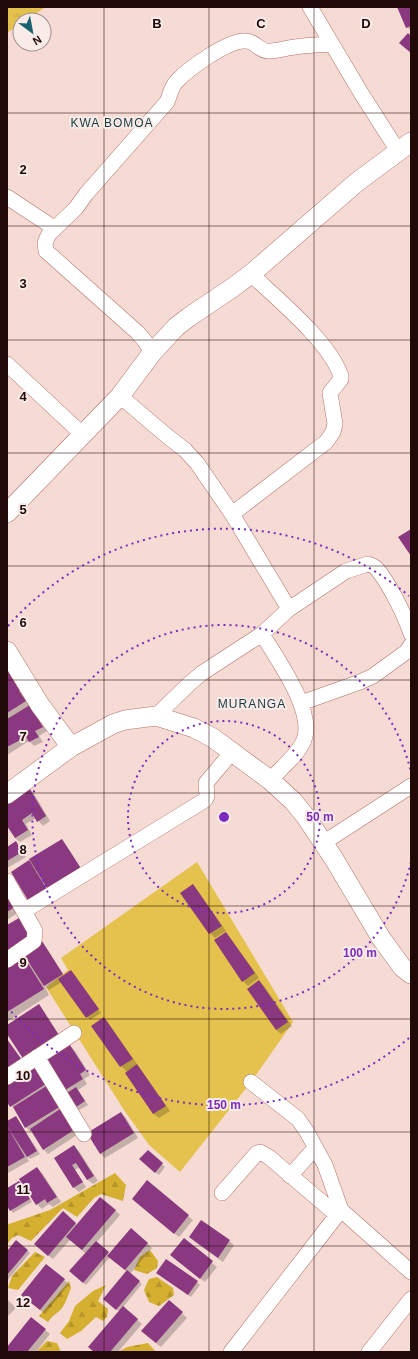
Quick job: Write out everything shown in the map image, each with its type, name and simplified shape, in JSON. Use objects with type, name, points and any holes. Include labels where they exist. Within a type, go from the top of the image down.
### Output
[{"type":"street","points":[[7,513],[120,396],[152,353],[176,327],[189,316],[251,274],[357,182],[404,146],[332,44],[310,7]]},
{"type":"street","points":[[152,353],[145,341],[137,332],[46,251],[44,243],[50,233],[76,208],[91,188],[167,102],[170,91],[175,84],[192,68],[222,48],[240,41],[248,40],[261,50],[268,51],[332,44]]},
{"type":"street","points":[[7,197],[48,224],[51,227],[50,233]]},
{"type":"street","points":[[232,514],[326,442],[333,432],[335,424],[330,393],[341,376],[326,349],[307,328],[251,274]]},
{"type":"street","points":[[7,364],[83,434]]},
{"type":"street","points":[[120,396],[185,450],[197,463],[232,514],[289,609]]},
{"type":"street","points":[[156,716],[202,673],[262,634],[289,609],[346,571],[368,564],[375,566],[381,574],[411,630]]},
{"type":"street","points":[[262,634],[301,703],[306,731],[304,740],[297,751],[270,780]]},
{"type":"street","points":[[301,703],[373,676],[406,652],[411,645]]},
{"type":"street","points":[[9,660],[71,747]]},
{"type":"street","points":[[7,794],[71,747],[113,724],[125,720],[156,716],[194,728],[213,738],[270,780],[294,801],[323,843],[381,938],[402,966],[411,974]]},
{"type":"street","points":[[24,911],[205,800],[207,796],[206,783],[232,752]]},
{"type":"street","points":[[323,843],[411,786]]},
{"type":"street","points":[[7,881],[35,931],[34,941],[7,960]]},
{"type":"street","points":[[7,1077],[74,1034]]},
{"type":"street","points":[[37,1057],[84,1134]]},
{"type":"street","points":[[251,1082],[298,1119],[307,1132],[325,1165],[339,1212]]},
{"type":"street","points":[[290,1176],[315,1148]]},
{"type":"street","points":[[222,1193],[257,1153],[260,1152],[269,1157],[290,1176],[339,1212],[411,1272]]},
{"type":"street","points":[[231,1352],[339,1212]]},
{"type":"street","points":[[369,1352],[411,1299]]},
{"type":"green space","points":[[7,7],[46,7],[38,12],[12,12],[12,30],[7,33]]},
{"type":"green space","points":[[197,862],[293,1022],[251,1082],[180,1172],[149,1145],[124,1110],[46,987],[68,970],[61,958]]},
{"type":"green space","points":[[115,1173],[126,1185],[123,1201],[101,1194],[94,1198],[77,1217],[63,1208],[31,1241],[18,1235],[12,1238],[7,1244],[7,1225],[50,1210]]},
{"type":"green space","points":[[150,1250],[158,1261],[157,1268],[147,1274],[134,1270],[140,1257]]},
{"type":"green space","points":[[35,1252],[45,1257],[18,1290],[8,1288],[12,1276]]},
{"type":"green space","points":[[157,1277],[173,1288],[174,1295],[159,1306],[149,1302],[144,1290],[149,1279]]},
{"type":"green space","points":[[69,1281],[71,1288],[62,1308],[48,1322],[39,1316],[60,1292]]},
{"type":"green space","points":[[106,1285],[98,1301],[108,1309],[107,1317],[103,1321],[96,1317],[81,1331],[67,1339],[60,1333],[69,1321],[75,1306],[93,1291]]},
{"type":"green space","points":[[47,1341],[57,1343],[61,1352],[36,1352]]},
{"type":"green space","points":[[148,1343],[156,1352],[118,1352],[127,1347]]},
{"type":"building","points":[[397,7],[411,7],[411,26],[406,28]]},
{"type":"building","points":[[408,33],[411,36],[411,53],[399,43]]},
{"type":"building","points":[[411,529],[411,556],[398,537]]},
{"type":"building","points":[[7,666],[23,688],[19,691],[26,701],[7,713]]},
{"type":"building","points":[[30,705],[43,727],[35,731],[39,737],[29,742],[26,737],[7,747],[7,719]]},
{"type":"building","points":[[28,786],[46,816],[37,822],[32,813],[22,820],[28,830],[15,838],[7,826],[7,799]]},
{"type":"building","points":[[62,839],[82,870],[49,891],[29,859]]},
{"type":"building","points":[[16,841],[22,852],[7,861],[7,847]]},
{"type":"building","points":[[29,860],[48,891],[29,902],[11,872]]},
{"type":"building","points":[[193,884],[222,926],[209,934],[180,893]]},
{"type":"building","points":[[7,888],[18,905],[7,912]]},
{"type":"building","points":[[19,918],[32,939],[7,954],[7,925]]},
{"type":"building","points":[[226,932],[255,973],[242,982],[214,940]]},
{"type":"building","points":[[40,938],[63,974],[44,986],[24,955]]},
{"type":"building","points":[[24,957],[44,989],[7,1012],[7,968]]},
{"type":"building","points":[[71,970],[99,1009],[86,1018],[58,979]]},
{"type":"building","points":[[259,980],[288,1022],[276,1030],[247,989]]},
{"type":"building","points":[[39,1004],[60,1037],[24,1060],[7,1034],[7,1025]]},
{"type":"building","points":[[104,1017],[133,1059],[120,1067],[91,1026]]},
{"type":"building","points":[[7,1039],[22,1060],[7,1070]]},
{"type":"building","points":[[70,1045],[86,1070],[80,1074],[83,1079],[62,1092],[41,1059],[62,1046],[64,1049]]},
{"type":"building","points":[[36,1062],[49,1082],[10,1107],[7,1102],[7,1080]]},
{"type":"building","points":[[137,1064],[166,1106],[153,1114],[125,1073]]},
{"type":"building","points":[[48,1085],[61,1106],[25,1128],[13,1107]]},
{"type":"building","points":[[76,1087],[85,1101],[73,1109],[64,1095]]},
{"type":"building","points":[[63,1107],[77,1128],[43,1150],[30,1129]]},
{"type":"building","points":[[121,1112],[134,1133],[100,1154],[87,1133]]},
{"type":"building","points":[[16,1116],[37,1151],[27,1157],[7,1126],[7,1121]]},
{"type":"building","points":[[7,1126],[25,1157],[7,1167]]},
{"type":"building","points":[[74,1145],[94,1176],[87,1180],[76,1163],[72,1165],[83,1182],[73,1188],[54,1158]]},
{"type":"building","points":[[148,1150],[163,1163],[155,1173],[139,1159]]},
{"type":"building","points":[[37,1167],[57,1197],[47,1203],[45,1199],[36,1205],[19,1179]]},
{"type":"building","points":[[147,1180],[189,1215],[174,1234],[132,1199]]},
{"type":"building","points":[[19,1181],[30,1199],[10,1211],[7,1206],[7,1188]]},
{"type":"building","points":[[100,1197],[116,1210],[82,1250],[66,1237]]},
{"type":"building","points":[[63,1211],[76,1223],[48,1256],[34,1244]]},
{"type":"building","points":[[201,1220],[230,1240],[218,1258],[189,1237]]},
{"type":"building","points":[[131,1228],[148,1243],[125,1270],[107,1256]]},
{"type":"building","points":[[184,1238],[213,1261],[200,1279],[170,1255]]},
{"type":"building","points":[[16,1240],[28,1250],[7,1275],[7,1251]]},
{"type":"building","points":[[96,1241],[109,1252],[83,1283],[69,1271]]},
{"type":"building","points":[[166,1259],[198,1281],[188,1295],[156,1273]]},
{"type":"building","points":[[46,1264],[65,1279],[40,1310],[21,1295]]},
{"type":"building","points":[[127,1270],[140,1281],[116,1310],[103,1299]]},
{"type":"building","points":[[169,1300],[183,1312],[156,1343],[141,1331]]},
{"type":"building","points":[[123,1306],[138,1319],[110,1352],[94,1352],[88,1347]]},
{"type":"building","points":[[31,1317],[46,1329],[27,1352],[7,1352],[7,1347]]},
{"type":"district","name":"KWA BOMOA","points":[[112,123]]},
{"type":"district","name":"MURANGA","points":[[252,704]]}]
